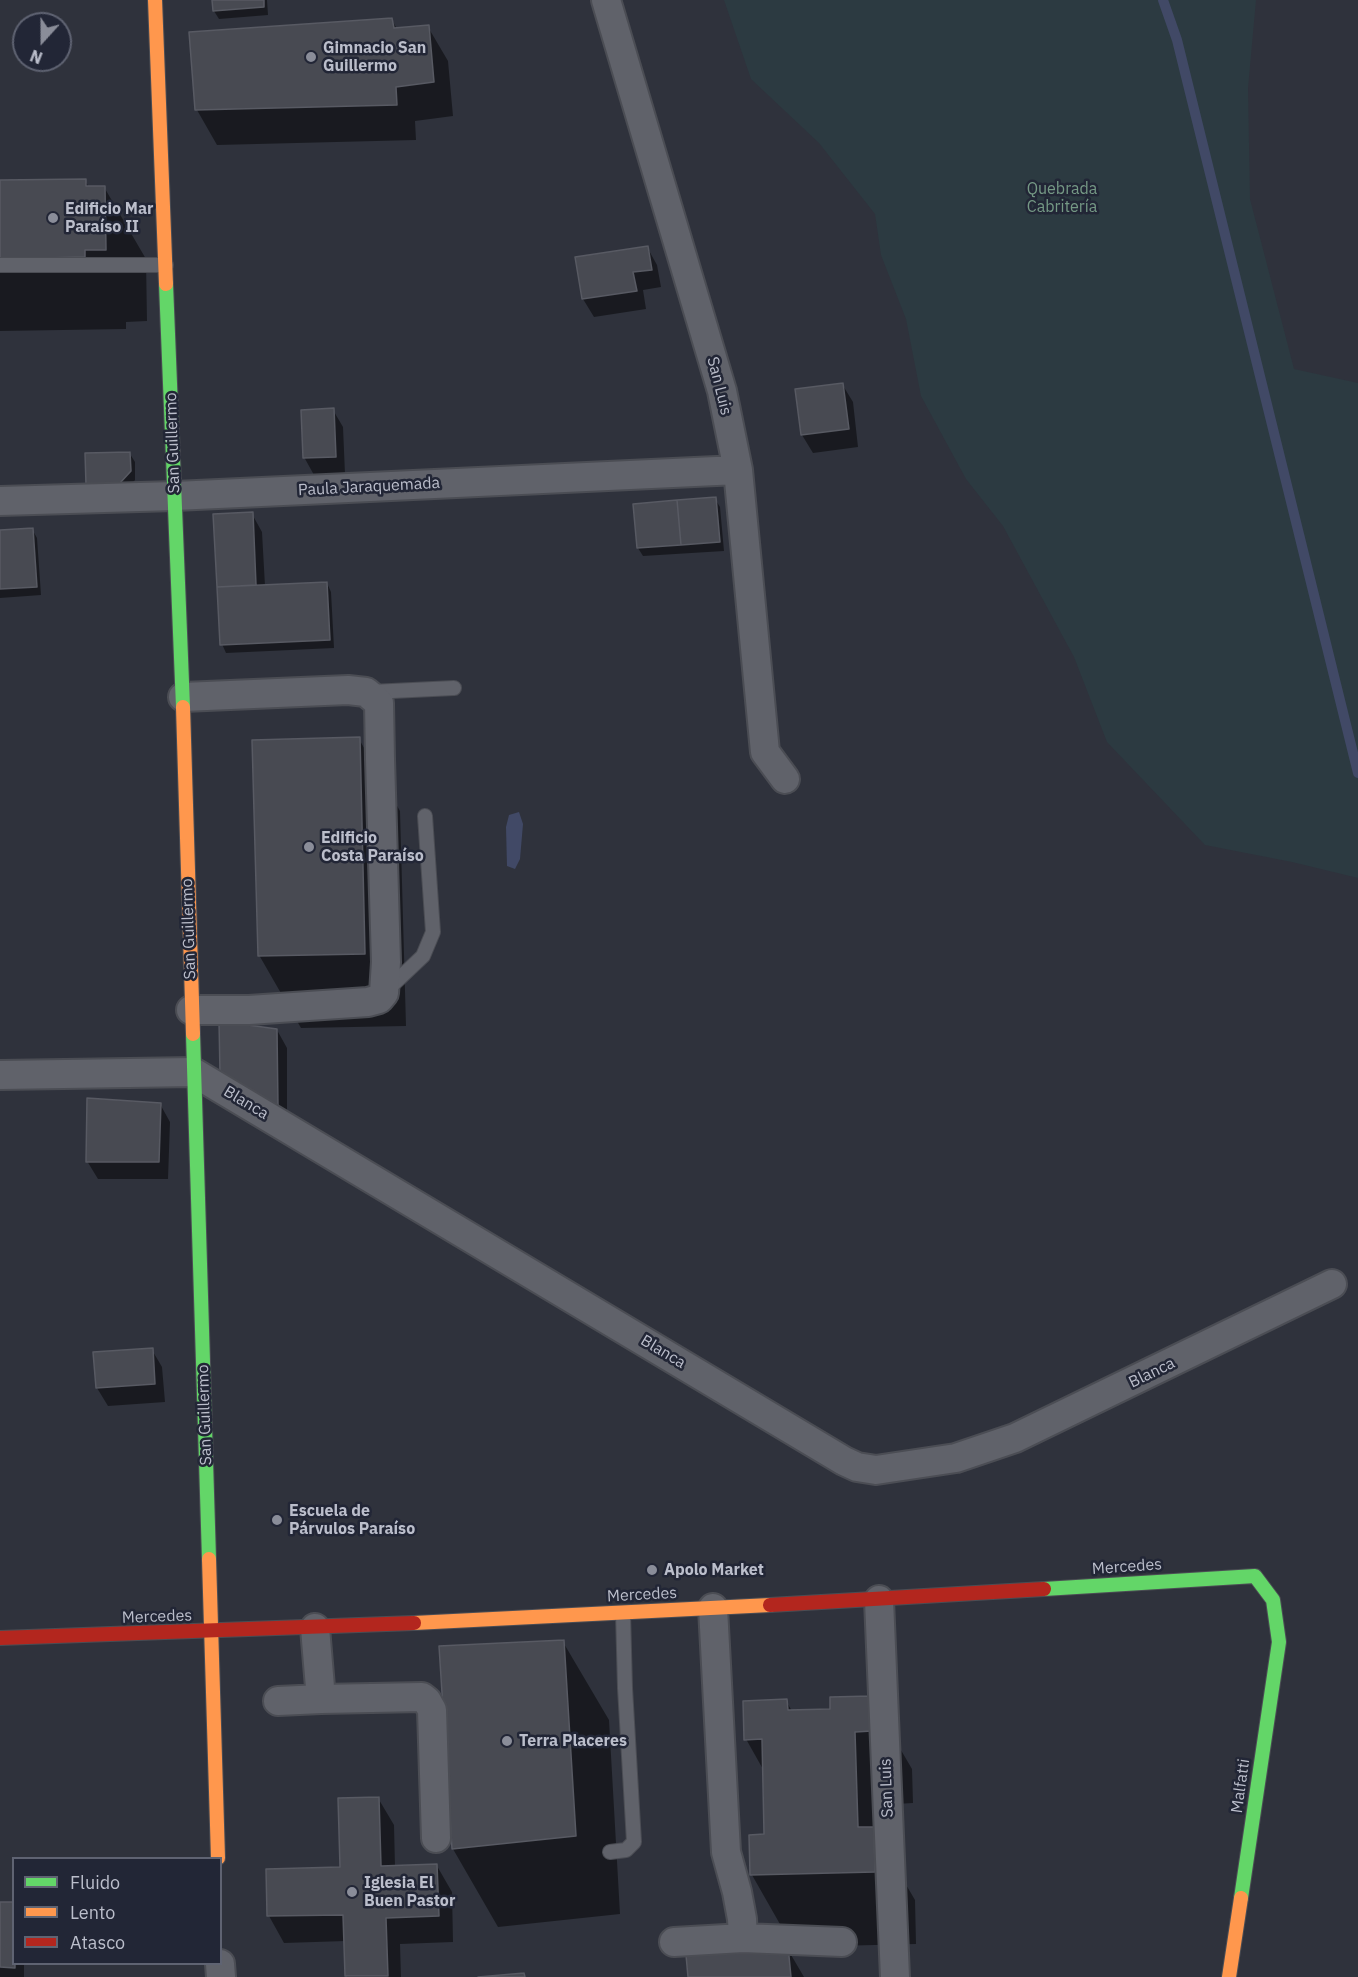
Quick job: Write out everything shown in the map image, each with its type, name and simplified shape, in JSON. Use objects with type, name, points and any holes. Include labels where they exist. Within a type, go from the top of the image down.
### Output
[{"type":"street","name":"San Guillermo","points":[[155,0],[183,697],[218,1857]]},
{"type":"street","name":"San Luis","points":[[606,0],[722,391],[738,470],[765,752],[785,779]]},
{"type":"street","name":"Paula Jaraquemada","points":[[0,501],[175,496],[738,470]]},
{"type":"street","points":[[183,697],[348,690],[366,692],[379,703],[386,963],[384,993],[379,999],[368,1002],[249,1010],[191,1010]]},
{"type":"street","points":[[0,1075],[193,1072]]},
{"type":"street","name":"Blanca","points":[[193,1072],[844,1461],[876,1470],[956,1458],[1015,1438],[1332,1284]]},
{"type":"street","name":"Mercedes","points":[[0,1638],[315,1628],[623,1613],[879,1600],[1255,1576],[1273,1600]]},
{"type":"street","name":"San Luis","points":[[879,1600],[895,1977]]},
{"type":"street","name":"Malfatti","points":[[1229,1977],[1279,1642],[1273,1600]]},
{"type":"street","points":[[713,1608],[726,1852],[737,1892],[743,1938]]},
{"type":"street","points":[[315,1628],[321,1700]]},
{"type":"street","points":[[278,1701],[422,1697],[427,1701],[432,1710],[436,1838]]},
{"type":"street","points":[[674,1942],[743,1938],[842,1942]]},
{"type":"lane","points":[[0,265],[166,265]]},
{"type":"lane","points":[[366,692],[454,688]]},
{"type":"lane","points":[[384,993],[423,956],[433,932],[425,816]]},
{"type":"lane","points":[[610,1852],[626,1850],[634,1842],[623,1613]]},
{"type":"green space","name":"Quebrada Cabritería","points":[[724,0],[1256,0],[1248,88],[1250,199],[1294,369],[1358,383],[1358,878],[1205,845],[1107,742],[1074,657],[1003,526],[966,479],[921,396],[906,319],[881,255],[875,214],[819,143],[751,79]]},
{"type":"water","points":[[519,812],[523,824],[520,859],[515,869],[507,866],[506,827],[509,815]]},
{"type":"building","points":[[212,0],[264,0],[264,7],[213,11]]},
{"type":"building","name":"Gimnacio San Guillermo","points":[[392,18],[394,28],[429,25],[434,82],[396,87],[397,105],[195,110],[189,32]]},
{"type":"building","name":"Edificio Mar Paraíso II","points":[[86,179],[86,186],[105,186],[106,250],[85,250],[85,257],[0,259],[0,180]]},
{"type":"building","points":[[648,246],[652,270],[633,272],[637,291],[582,299],[575,257]]},
{"type":"building","points":[[843,383],[849,429],[801,435],[795,389]]},
{"type":"building","points":[[334,408],[336,457],[303,458],[301,410]]},
{"type":"building","points":[[130,452],[131,471],[120,483],[86,485],[85,453]]},
{"type":"building","points":[[716,497],[720,542],[681,545],[677,500]]},
{"type":"building","points":[[677,500],[681,545],[637,548],[633,504]]},
{"type":"building","points":[[253,512],[256,585],[217,587],[213,514]]},
{"type":"building","points":[[33,528],[37,587],[0,589],[0,530]]},
{"type":"building","points":[[327,582],[330,640],[220,645],[217,587]]},
{"type":"building","name":"Edificio Costa Paraíso","points":[[360,737],[365,954],[258,956],[252,740]]},
{"type":"building","points":[[219,1021],[277,1029],[278,1107],[220,1074]]},
{"type":"building","points":[[87,1098],[161,1103],[159,1162],[86,1162]]},
{"type":"building","points":[[153,1348],[155,1384],[96,1388],[93,1352]]},
{"type":"building","name":"Terra Placeres","points":[[564,1640],[576,1836],[452,1849],[439,1646]]},
{"type":"building","points":[[871,1696],[872,1731],[855,1732],[858,1827],[874,1827],[875,1872],[750,1875],[749,1835],[764,1834],[762,1739],[744,1740],[743,1701],[787,1699],[788,1710],[830,1709],[830,1697]]},
{"type":"building","name":"Iglesia El Buen Pastor","points":[[379,1797],[381,1866],[437,1864],[439,1916],[386,1918],[388,1976],[345,1976],[343,1915],[267,1916],[266,1869],[340,1867],[338,1798]]},
{"type":"building","points":[[0,1902],[12,1902],[12,1965],[15,1965],[15,1968],[0,1967]]},
{"type":"building","points":[[788,1946],[791,1977],[688,1977],[686,1955]]},
{"type":"building","points":[[524,1973],[525,1977],[478,1977]]},
{"type":"waterway","name":"Quebrada Cabritería","points":[[1163,0],[1177,40],[1358,773]]},
{"type":"traffic: fast","points":[[166,284],[183,707]]},
{"type":"traffic: fast","points":[[193,1034],[209,1559]]},
{"type":"traffic: fast","points":[[1044,1589],[1255,1576],[1273,1600],[1279,1642],[1241,1898]]},
{"type":"traffic: slow","points":[[155,0],[166,284]]},
{"type":"traffic: slow","points":[[183,707],[193,1034]]},
{"type":"traffic: slow","points":[[209,1559],[218,1857]]},
{"type":"traffic: slow","points":[[414,1623],[770,1605]]},
{"type":"traffic: slow","points":[[1229,1977],[1241,1898]]},
{"type":"traffic: jam","points":[[770,1605],[1044,1589]]},
{"type":"traffic: jam","points":[[0,1638],[414,1623]]},
{"type":"place","name":"Gimnacio San Guillermo","points":[[311,57]]},
{"type":"place","name":"Edificio Mar Paraíso II","points":[[53,218]]},
{"type":"place","name":"Edificio Costa Paraíso","points":[[309,847]]},
{"type":"place","name":"Escuela de Párvulos Paraíso","points":[[277,1520]]},
{"type":"place","name":"Apolo Market","points":[[652,1570]]},
{"type":"place","name":"Terra Placeres","points":[[507,1741]]},
{"type":"place","name":"Iglesia El Buen Pastor","points":[[352,1892]]}]
